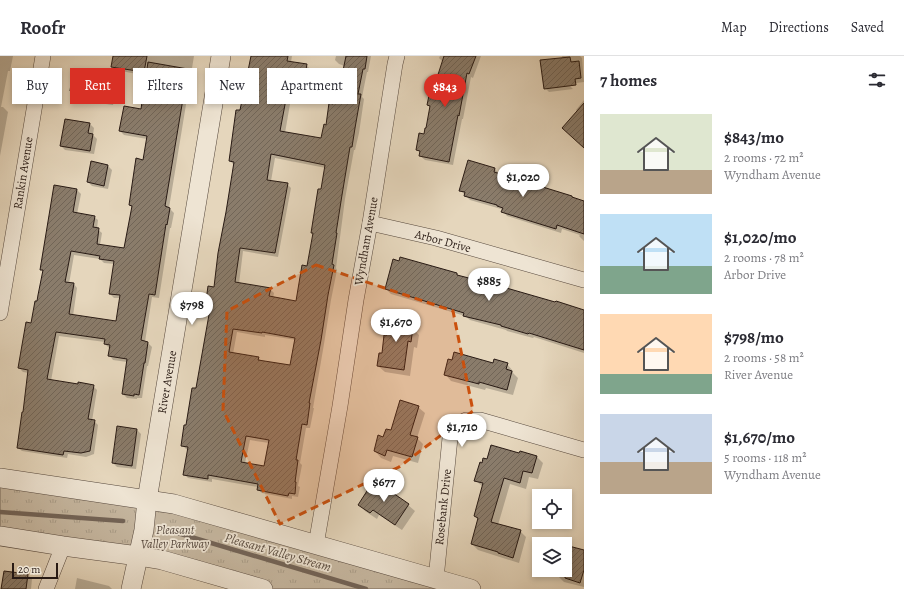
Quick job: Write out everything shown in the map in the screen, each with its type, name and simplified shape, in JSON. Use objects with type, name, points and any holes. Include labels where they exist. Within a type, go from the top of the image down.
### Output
[{"type":"street","name":"Rankin Avenue","points":[[0,313],[43,56]]},
{"type":"street","name":"River Avenue","points":[[131,589],[144,530],[147,500],[222,56]]},
{"type":"street","name":"Wyndham Avenue","points":[[316,545],[397,56]]},
{"type":"street","name":"Arbor Drive","points":[[370,223],[436,238],[584,280]]},
{"type":"street","name":"Rosebank Drive","points":[[436,579],[450,438],[455,426],[466,420],[480,420],[584,450]]},
{"type":"street","points":[[0,478],[174,504],[471,589]]},
{"type":"street","points":[[0,536],[162,560],[263,589]]},
{"type":"street","points":[[46,589],[63,546]]},
{"type":"highlighted area","points":[[316,265],[453,311],[473,411],[399,467],[280,524],[223,410],[227,311]]},
{"type":"green space","name":"Pleasant Valley Parkway","points":[[0,477],[147,500],[447,589],[252,589],[0,533]]},
{"type":"building","points":[[113,56],[147,56],[145,68],[133,68],[133,70],[111,67]]},
{"type":"building","points":[[251,56],[288,56],[287,61],[307,64],[306,68],[267,68],[267,104],[285,104],[280,131],[321,138],[324,124],[326,125],[329,104],[357,104],[357,68],[344,68],[346,56],[367,56],[358,94],[361,94],[342,195],[332,264],[334,265],[309,403],[307,425],[302,424],[296,460],[298,460],[295,494],[289,493],[288,496],[257,490],[258,484],[208,475],[208,479],[183,475],[188,447],[181,446],[184,425],[186,425],[192,388],[196,388],[210,309],[205,308],[208,286],[214,287],[218,253],[234,162],[229,161],[236,110],[240,110],[241,104],[259,104],[259,68],[249,68]],"holes":[[[271,154],[325,165],[321,189],[318,189],[311,233],[313,233],[307,266],[302,265],[296,301],[269,296],[271,288],[235,282],[240,248],[275,253],[288,183],[267,180]],[[233,329],[295,338],[290,365],[258,360],[259,357],[229,352]],[[246,436],[269,440],[264,466],[241,462]]]},
{"type":"building","points":[[444,56],[476,56],[469,74],[467,73],[449,162],[419,156],[420,151],[416,150],[419,133],[424,134],[426,128],[430,106],[427,105],[431,86],[434,87]]},
{"type":"building","points":[[570,57],[571,62],[579,61],[581,78],[575,79],[576,85],[544,89],[540,60]]},
{"type":"building","points":[[148,62],[182,68],[147,68]]},
{"type":"building","points":[[584,103],[584,148],[562,128]]},
{"type":"building","points":[[142,104],[182,104],[165,206],[170,208],[167,225],[166,224],[155,295],[149,294],[141,340],[148,342],[139,395],[134,394],[134,396],[122,394],[127,359],[108,356],[110,345],[104,344],[105,339],[56,332],[47,379],[94,385],[88,419],[95,420],[90,451],[81,453],[64,451],[63,455],[17,448],[28,370],[18,368],[26,322],[31,323],[35,301],[37,301],[43,270],[40,270],[54,185],[77,189],[73,212],[95,216],[93,227],[99,228],[97,244],[124,248],[132,206],[129,205],[136,158],[143,160],[147,136],[119,131],[124,106],[141,109]],"holes":[[[71,251],[100,256],[99,259],[114,261],[109,294],[120,295],[116,321],[69,314],[74,283],[65,282]]]},
{"type":"building","points":[[65,119],[90,123],[88,133],[93,134],[90,151],[60,146]]},
{"type":"building","points":[[468,160],[495,168],[494,172],[584,201],[584,234],[557,225],[556,229],[501,212],[503,208],[497,205],[464,196],[465,192],[459,191]]},
{"type":"building","points":[[91,161],[108,165],[104,186],[87,182]]},
{"type":"building","points":[[400,257],[457,273],[457,275],[555,302],[556,301],[584,310],[584,350],[501,325],[463,316],[464,313],[385,289],[393,259],[399,261]]},
{"type":"building","points":[[391,314],[409,317],[408,327],[413,327],[411,342],[408,341],[404,370],[377,366],[379,353],[382,353],[384,335],[387,335]]},
{"type":"building","points":[[454,352],[493,363],[494,359],[508,363],[506,369],[512,371],[507,390],[479,382],[479,384],[444,375],[448,359],[452,360]]},
{"type":"building","points":[[400,400],[419,406],[410,435],[418,437],[412,457],[387,450],[385,456],[374,451],[378,435],[383,437],[386,429],[391,430]]},
{"type":"building","points":[[117,426],[137,429],[132,466],[112,463]]},
{"type":"building","points":[[491,445],[519,453],[520,451],[537,456],[532,473],[523,471],[520,483],[504,478],[491,522],[521,530],[513,558],[471,544],[478,518],[474,516],[483,483],[474,481],[480,462],[482,463],[483,458],[487,459]]},
{"type":"building","points":[[374,480],[409,504],[395,525],[373,510],[370,513],[358,505]]},
{"type":"building","points":[[572,547],[584,550],[584,570],[580,583],[565,578],[572,577]]},
{"type":"building","points":[[4,571],[28,574],[26,589],[1,589]]},
{"type":"waterway","name":"Pleasant Valley Stream","points":[[0,512],[123,521]]},
{"type":"waterway","name":"Pleasant Valley Stream","points":[[162,530],[181,534],[366,589]]}]
